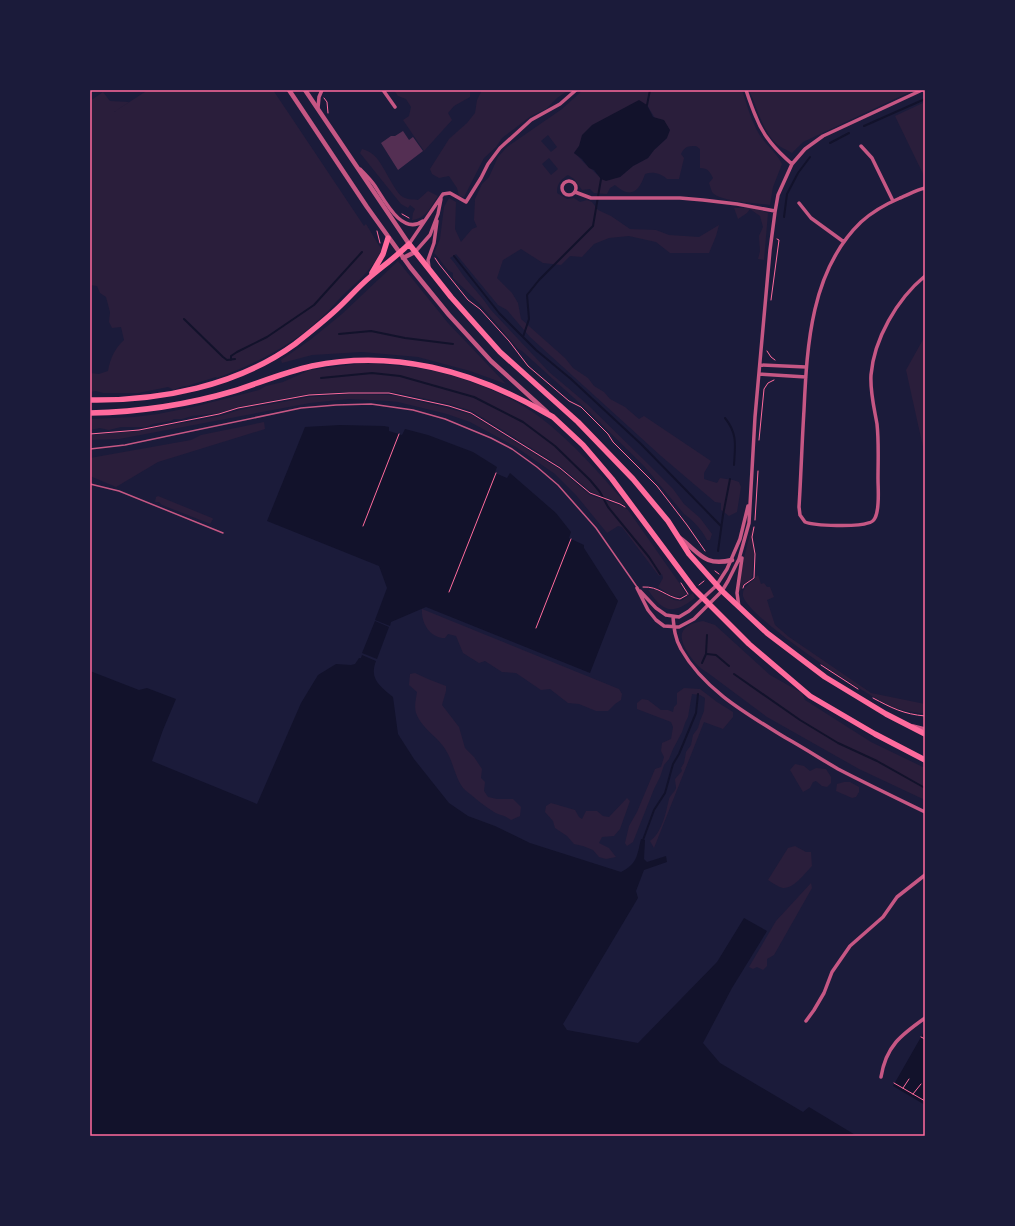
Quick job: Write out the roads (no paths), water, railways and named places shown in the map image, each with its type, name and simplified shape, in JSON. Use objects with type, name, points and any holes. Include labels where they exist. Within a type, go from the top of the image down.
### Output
[{"type":"main road","points":[[369,278],[383,254],[388,238]]},
{"type":"main road","points":[[90,400],[143,397],[175,392],[203,386],[241,373],[295,344],[336,310],[369,278],[409,244],[429,271],[500,352],[578,422],[634,479],[652,500],[679,537],[689,554],[716,586],[739,608],[767,633],[825,678],[925,734]]},
{"type":"main road","points":[[90,413],[159,408],[232,392],[310,366],[347,361],[397,361],[425,365],[477,380],[527,403],[552,417],[583,445],[612,479],[694,589],[749,644],[810,696],[875,734],[925,760]]},
{"type":"street","points":[[289,90],[403,258],[449,315],[491,361],[552,417]]},
{"type":"street","points":[[305,90],[409,244],[443,194],[450,193],[466,202],[488,164],[500,148],[531,120],[560,104],[576,90]]},
{"type":"street","points":[[318,109],[318,100],[322,90]]},
{"type":"street","points":[[384,90],[395,107]]},
{"type":"street","points":[[746,90],[756,116],[768,139],[792,164]]},
{"type":"street","points":[[739,608],[736,596],[737,584],[748,524],[754,417],[769,256],[778,195],[792,164],[805,149],[823,136],[922,90]]},
{"type":"street","points":[[861,146],[872,158],[893,201]]},
{"type":"street","points":[[353,161],[371,182],[392,212],[403,222],[409,225],[415,225],[423,222],[427,217]]},
{"type":"street","points":[[570,180],[574,182],[576,187],[575,192],[570,195],[565,194],[562,190],[563,184],[570,180]]},
{"type":"street","points":[[925,188],[893,201],[868,216],[844,242],[827,271],[820,289],[806,367],[799,507],[800,515],[805,522],[812,524],[862,524],[870,523],[877,515],[877,436],[871,374],[882,334],[894,311],[910,290],[925,276]]},
{"type":"street","points":[[575,192],[591,198],[680,198],[737,204],[775,211]]},
{"type":"street","points":[[429,271],[428,260],[435,239],[438,214],[443,194]]},
{"type":"street","points":[[799,203],[811,218],[844,242]]},
{"type":"street","points":[[403,258],[415,252],[427,239],[438,214]]},
{"type":"street","points":[[760,365],[806,367]]},
{"type":"street","points":[[759,374],[806,376]]},
{"type":"street","points":[[637,588],[659,611],[673,617],[684,615],[716,586],[732,560],[740,539],[750,499]]},
{"type":"street","points":[[679,537],[707,560],[716,563],[732,560]]},
{"type":"street","points":[[637,588],[648,610],[656,620],[664,626],[674,627],[690,622],[722,591],[735,568],[744,543]]},
{"type":"street","points":[[673,617],[678,644],[689,662],[710,686],[737,707],[838,769],[925,812]]},
{"type":"street","points":[[904,723],[925,729]]},
{"type":"street","points":[[806,1021],[824,993],[832,972],[850,946],[883,917],[897,897],[925,875]]},
{"type":"street","points":[[881,1077],[883,1064],[893,1044],[903,1033],[925,1018]]},
{"type":"lane","points":[[90,449],[125,445],[301,408],[371,404],[413,410],[445,418],[485,435],[512,449],[537,467],[558,485],[596,528],[637,588]]},
{"type":"lane","points":[[90,484],[118,492],[223,533]]},
{"type":"waterway","points":[[647,105],[650,90]]},
{"type":"waterway","points":[[864,126],[925,99]]},
{"type":"waterway","points":[[830,143],[849,133]]},
{"type":"waterway","points":[[784,217],[787,194],[798,173],[810,157]]},
{"type":"waterway","points":[[523,337],[529,319],[527,295],[539,280],[593,226],[601,179]]},
{"type":"waterway","points":[[231,360],[231,356],[237,352],[267,337],[314,305],[362,252]]},
{"type":"waterway","points":[[454,256],[499,313],[536,350],[571,379],[641,444],[721,526]]},
{"type":"waterway","points":[[184,319],[223,357],[227,360],[235,359]]},
{"type":"waterway","points":[[339,334],[371,331],[405,338],[453,344]]},
{"type":"waterway","points":[[321,378],[372,373],[400,376],[474,397],[523,422],[555,446],[590,480],[600,492],[608,507],[649,557],[660,574]]},
{"type":"waterway","points":[[725,418],[732,429],[735,440],[734,465]]},
{"type":"waterway","points":[[718,551],[730,479]]},
{"type":"waterway","points":[[702,663],[706,654],[707,635]]},
{"type":"waterway","points":[[707,654],[716,655],[729,666]]},
{"type":"waterway","points":[[734,674],[800,720],[838,743],[877,761],[925,788]]},
{"type":"waterway","points":[[643,840],[654,810],[665,793],[673,764],[679,754],[696,713],[698,694]]}]
